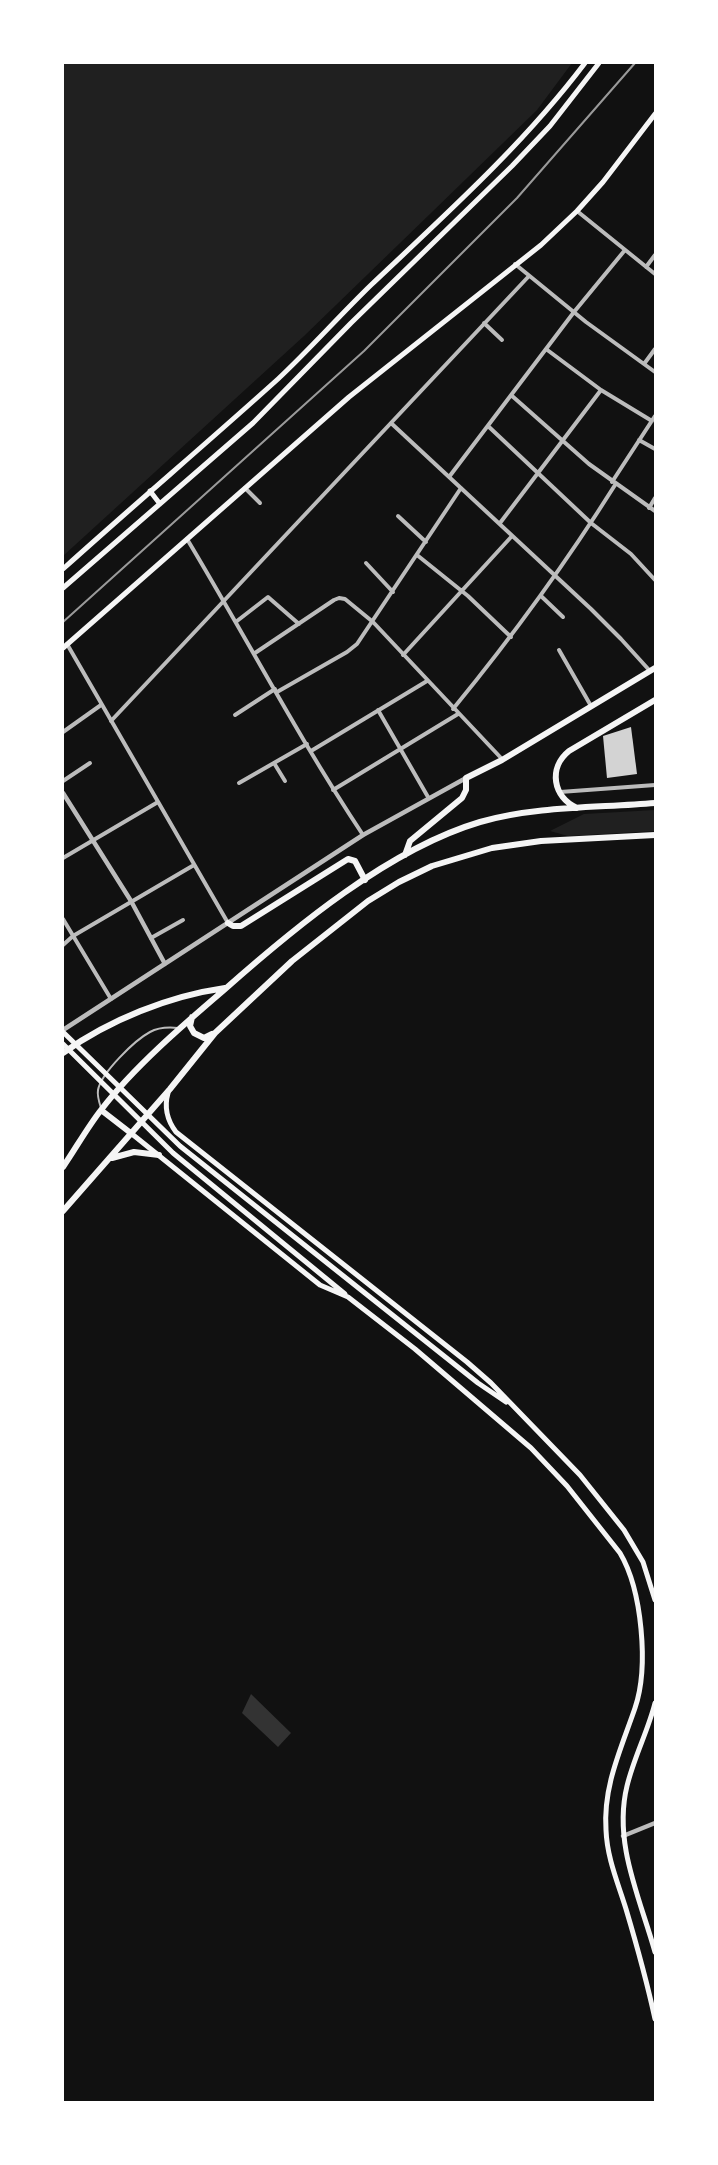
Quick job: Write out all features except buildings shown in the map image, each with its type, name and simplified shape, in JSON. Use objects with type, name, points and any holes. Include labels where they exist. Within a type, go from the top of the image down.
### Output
[{"type":"main road","points":[[63,569],[279,378],[541,118],[585,63]]},
{"type":"main road","points":[[63,588],[253,423],[550,126],[599,63]]},
{"type":"main road","points":[[65,646],[349,397],[541,245],[577,211],[622,159],[655,114]]},
{"type":"main road","points":[[541,118],[550,126]]},
{"type":"main road","points":[[441,219],[449,227]]},
{"type":"main road","points":[[340,315],[351,323]]},
{"type":"main road","points":[[150,491],[160,504]]},
{"type":"main road","points":[[405,855],[410,841],[462,798],[466,790],[466,778],[502,760],[652,669]]},
{"type":"main road","points":[[578,808],[566,802],[558,792],[555,772],[564,755],[655,700]]},
{"type":"main road","points":[[63,1167],[101,1110],[192,1017],[301,925],[405,855],[449,833],[480,822],[517,814],[655,803]]},
{"type":"main road","points":[[63,1211],[132,1134],[214,1033],[349,914],[388,888],[421,871],[467,854],[510,845],[655,835]]},
{"type":"main road","points":[[228,923],[241,926],[348,859],[355,861],[365,880]]},
{"type":"main road","points":[[63,1053],[130,1016],[189,996],[226,988]]},
{"type":"main road","points":[[192,1017],[190,1026],[196,1036],[204,1038],[214,1033]]},
{"type":"main road","points":[[63,1031],[180,1146],[478,1383],[512,1406]]},
{"type":"main road","points":[[63,1044],[166,1147],[348,1297],[415,1349],[531,1448],[567,1486],[615,1546],[634,1584],[642,1649],[636,1707],[613,1767],[609,1784],[606,1801],[606,1831],[612,1867],[637,1946],[655,2019]]},
{"type":"main road","points":[[170,1089],[166,1103],[168,1119],[176,1132],[476,1369],[575,1470],[624,1530],[643,1562],[655,1600]]},
{"type":"main road","points":[[101,1110],[174,1166],[320,1285],[348,1297]]},
{"type":"main road","points":[[174,1166],[173,1158],[177,1151],[190,1144]]},
{"type":"main road","points":[[109,1159],[134,1152],[159,1155]]},
{"type":"main road","points":[[295,1254],[306,1248],[310,1237]]},
{"type":"main road","points":[[655,1703],[627,1785],[623,1805],[623,1836],[628,1865],[655,1952]]},
{"type":"street","points":[[577,211],[655,274]]},
{"type":"street","points":[[448,477],[574,312],[626,250]]},
{"type":"street","points":[[646,267],[655,255]]},
{"type":"street","points":[[515,264],[574,312],[655,372]]},
{"type":"street","points":[[111,722],[529,276]]},
{"type":"street","points":[[484,323],[502,340]]},
{"type":"street","points":[[546,349],[601,390],[652,421]]},
{"type":"street","points":[[644,364],[655,349]]},
{"type":"street","points":[[500,523],[601,390]]},
{"type":"street","points":[[511,395],[613,483],[655,512]]},
{"type":"street","points":[[453,709],[512,637],[555,576],[591,523],[655,416]]},
{"type":"street","points":[[391,423],[500,523],[652,669]]},
{"type":"street","points":[[488,426],[591,523],[631,554],[655,580]]},
{"type":"street","points":[[639,440],[655,449]]},
{"type":"street","points":[[245,487],[260,503]]},
{"type":"street","points":[[236,715],[357,644],[461,488]]},
{"type":"street","points":[[649,508],[655,498]]},
{"type":"street","points":[[398,516],[426,542]]},
{"type":"street","points":[[403,655],[512,536]]},
{"type":"street","points":[[187,538],[333,790],[363,835]]},
{"type":"street","points":[[417,555],[462,591],[512,637]]},
{"type":"street","points":[[366,562],[393,592]]},
{"type":"street","points":[[541,596],[563,617]]},
{"type":"street","points":[[237,621],[268,597],[299,624]]},
{"type":"street","points":[[255,653],[339,598],[345,599],[373,622],[502,760]]},
{"type":"street","points":[[65,646],[228,923]]},
{"type":"street","points":[[559,650],[591,706]]},
{"type":"street","points":[[311,751],[428,681]]},
{"type":"street","points":[[63,732],[101,705]]},
{"type":"street","points":[[378,710],[428,797]]},
{"type":"street","points":[[333,790],[458,714]]},
{"type":"street","points":[[239,783],[307,744]]},
{"type":"street","points":[[63,781],[90,763]]},
{"type":"street","points":[[274,763],[285,781]]},
{"type":"street","points":[[63,1031],[363,835],[466,778]]},
{"type":"street","points":[[558,792],[655,785]]},
{"type":"street","points":[[63,793],[131,901],[165,964]]},
{"type":"street","points":[[63,858],[158,801]]},
{"type":"street","points":[[63,945],[74,936],[194,864]]},
{"type":"street","points":[[63,919],[111,999]]},
{"type":"street","points":[[151,938],[183,920]]},
{"type":"street","points":[[623,1836],[655,1823]]},
{"type":"lane","points":[[101,1110],[99,1090],[102,1080],[115,1064],[148,1032],[163,1027],[180,1028]]},
{"type":"shaded area","points":[[63,63],[572,63],[537,110],[431,213],[304,336],[63,556]]},
{"type":"shaded area","points":[[655,810],[655,831],[568,836],[550,831],[584,814]]},
{"type":"shaded area","points":[[251,1694],[291,1733],[278,1747],[242,1713]]},
{"type":"railway","points":[[63,622],[364,351],[517,198],[635,63]]}]
